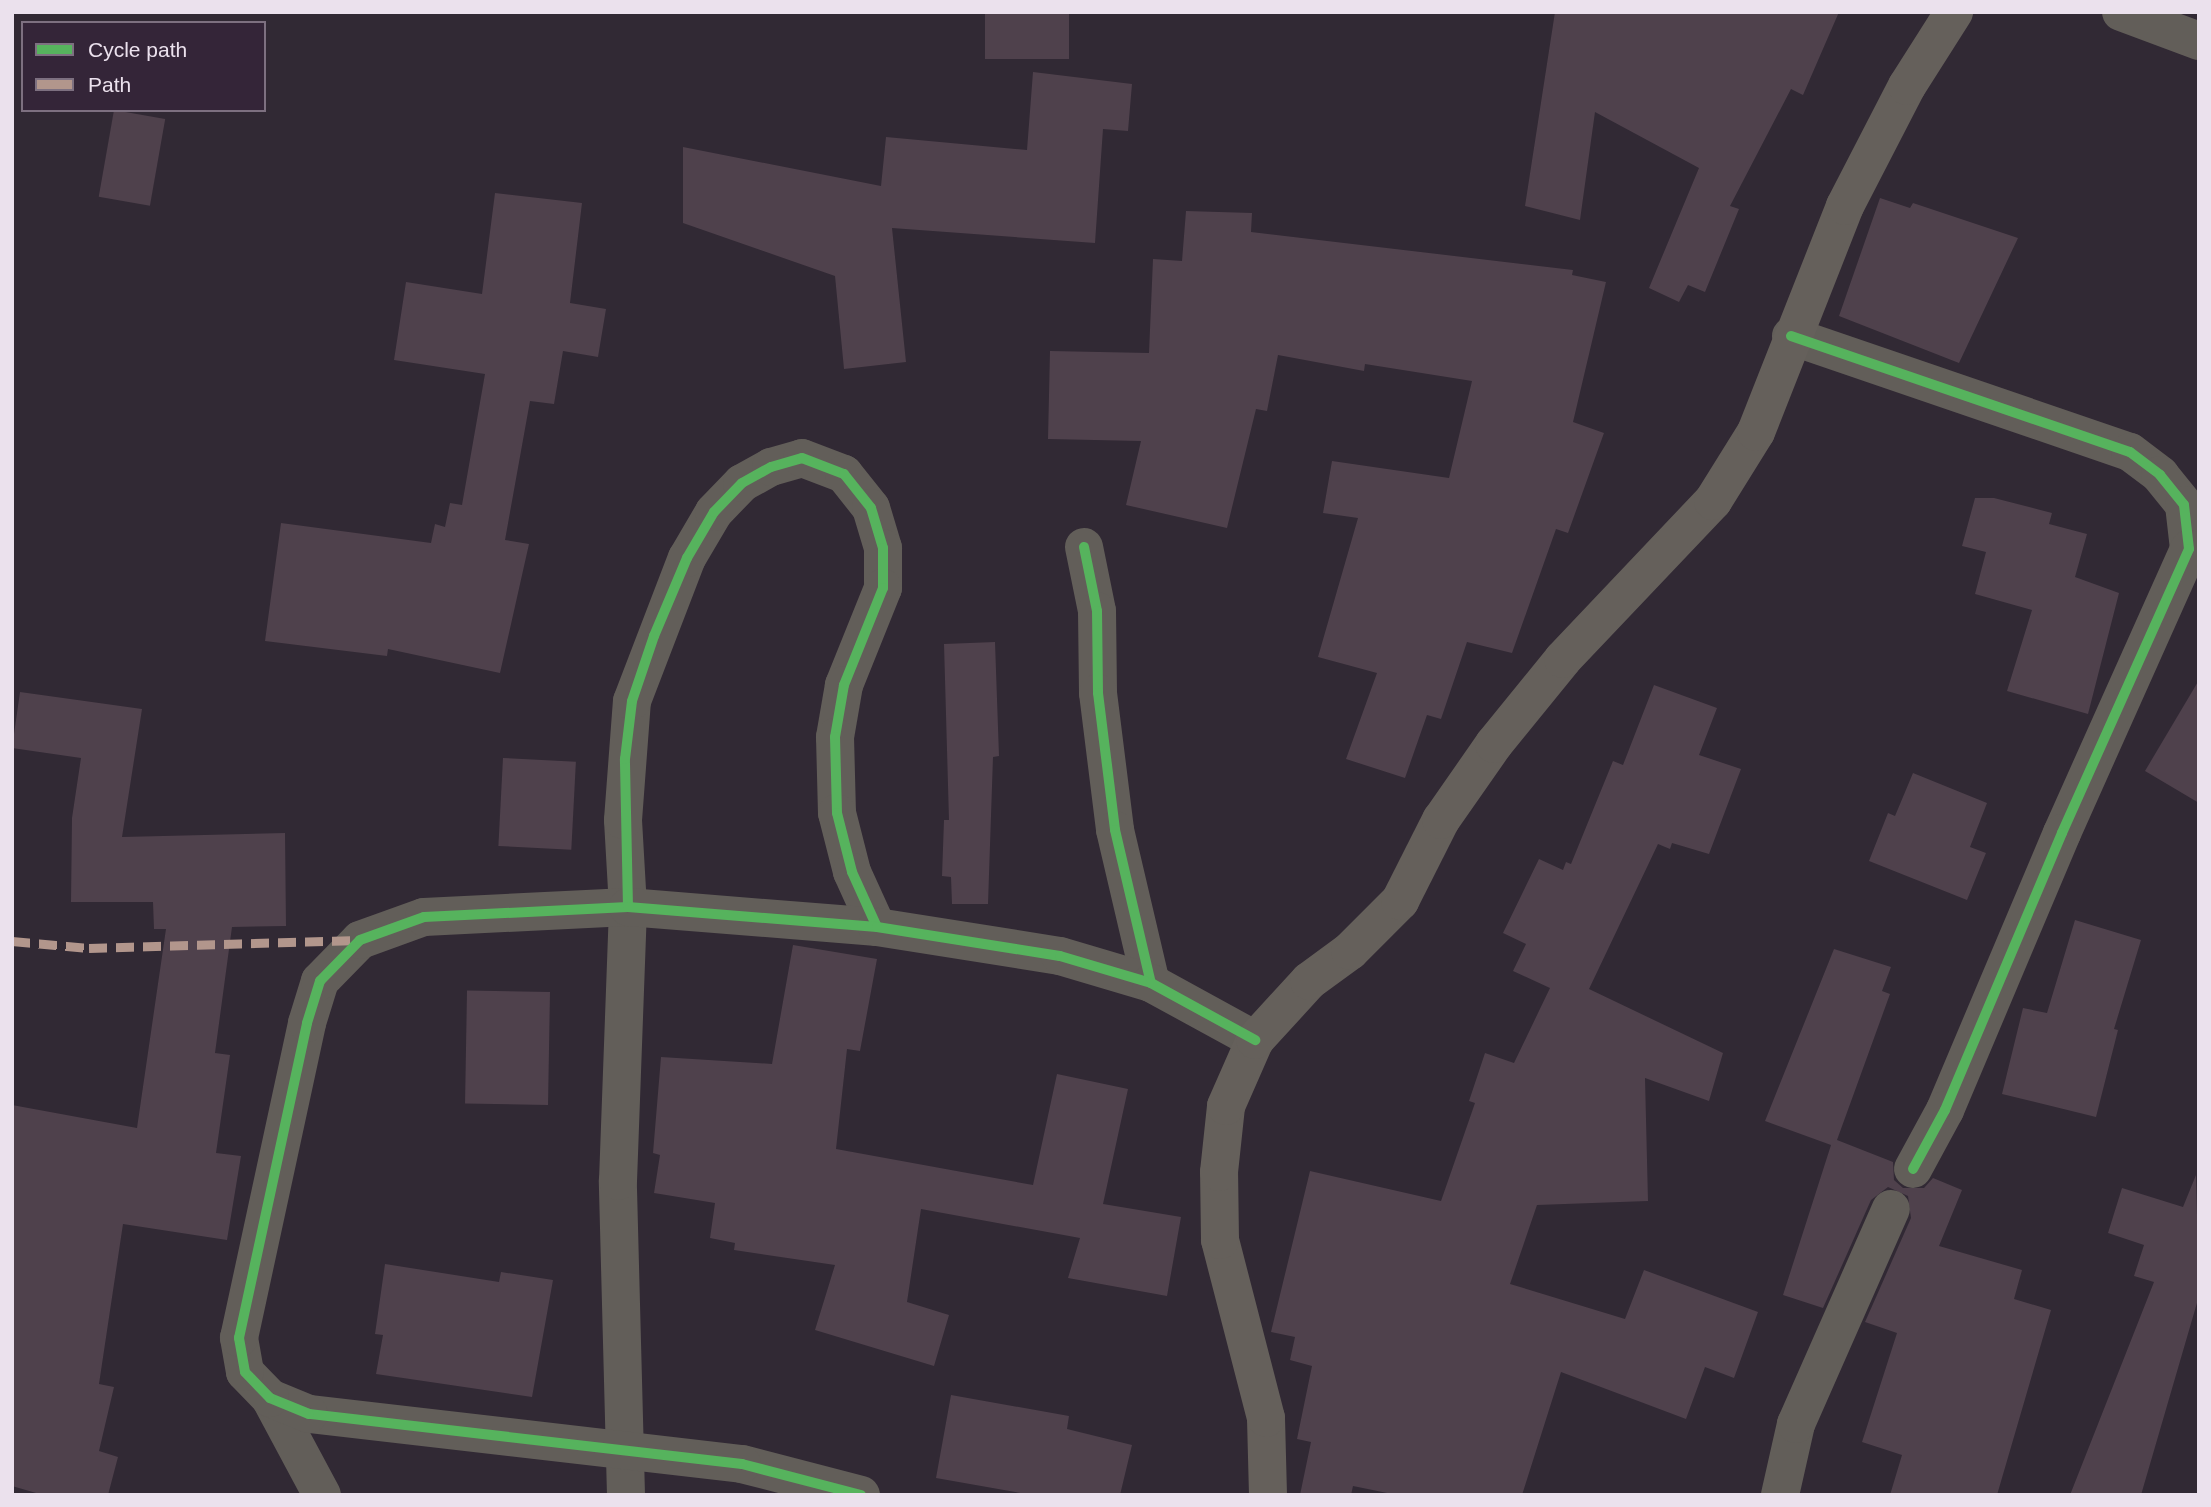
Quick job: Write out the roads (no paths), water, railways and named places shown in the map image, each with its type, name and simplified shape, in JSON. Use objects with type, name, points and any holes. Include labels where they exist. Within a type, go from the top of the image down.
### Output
[{"type":"street","points":[[1268,1495],[1266,1418],[1220,1240],[1219,1172],[1226,1106],[1255,1040],[1309,981],[1350,951],[1401,901],[1441,820],[1494,744],[1563,659],[1713,501],[1756,432],[1791,336],[1845,206],[1907,86],[1954,12]]},
{"type":"street","points":[[2121,12],[2199,41]]},
{"type":"street","points":[[1791,336],[2130,452],[2160,475],[2184,505],[2189,549],[2062,833],[1950,1098],[1913,1169]]},
{"type":"street","points":[[626,1495],[618,1181],[628,907],[625,760],[632,701],[654,636],[687,558],[714,512],[742,483],[771,467],[803,458],[844,474],[871,508],[883,548],[883,588],[844,685],[835,737],[837,813],[852,872],[877,928]]},
{"type":"street","points":[[1084,547],[1097,611],[1098,693],[1115,830],[1151,983]]},
{"type":"street","points":[[322,1495],[270,1398],[245,1372],[239,1338],[307,1023],[320,981],[360,940],[424,917],[628,907],[877,928],[1060,956],[1151,983],[1255,1040]]},
{"type":"street","points":[[1780,1495],[1796,1424],[1891,1209]]},
{"type":"street","points":[[270,1398],[309,1414],[743,1464],[861,1495]]}]
